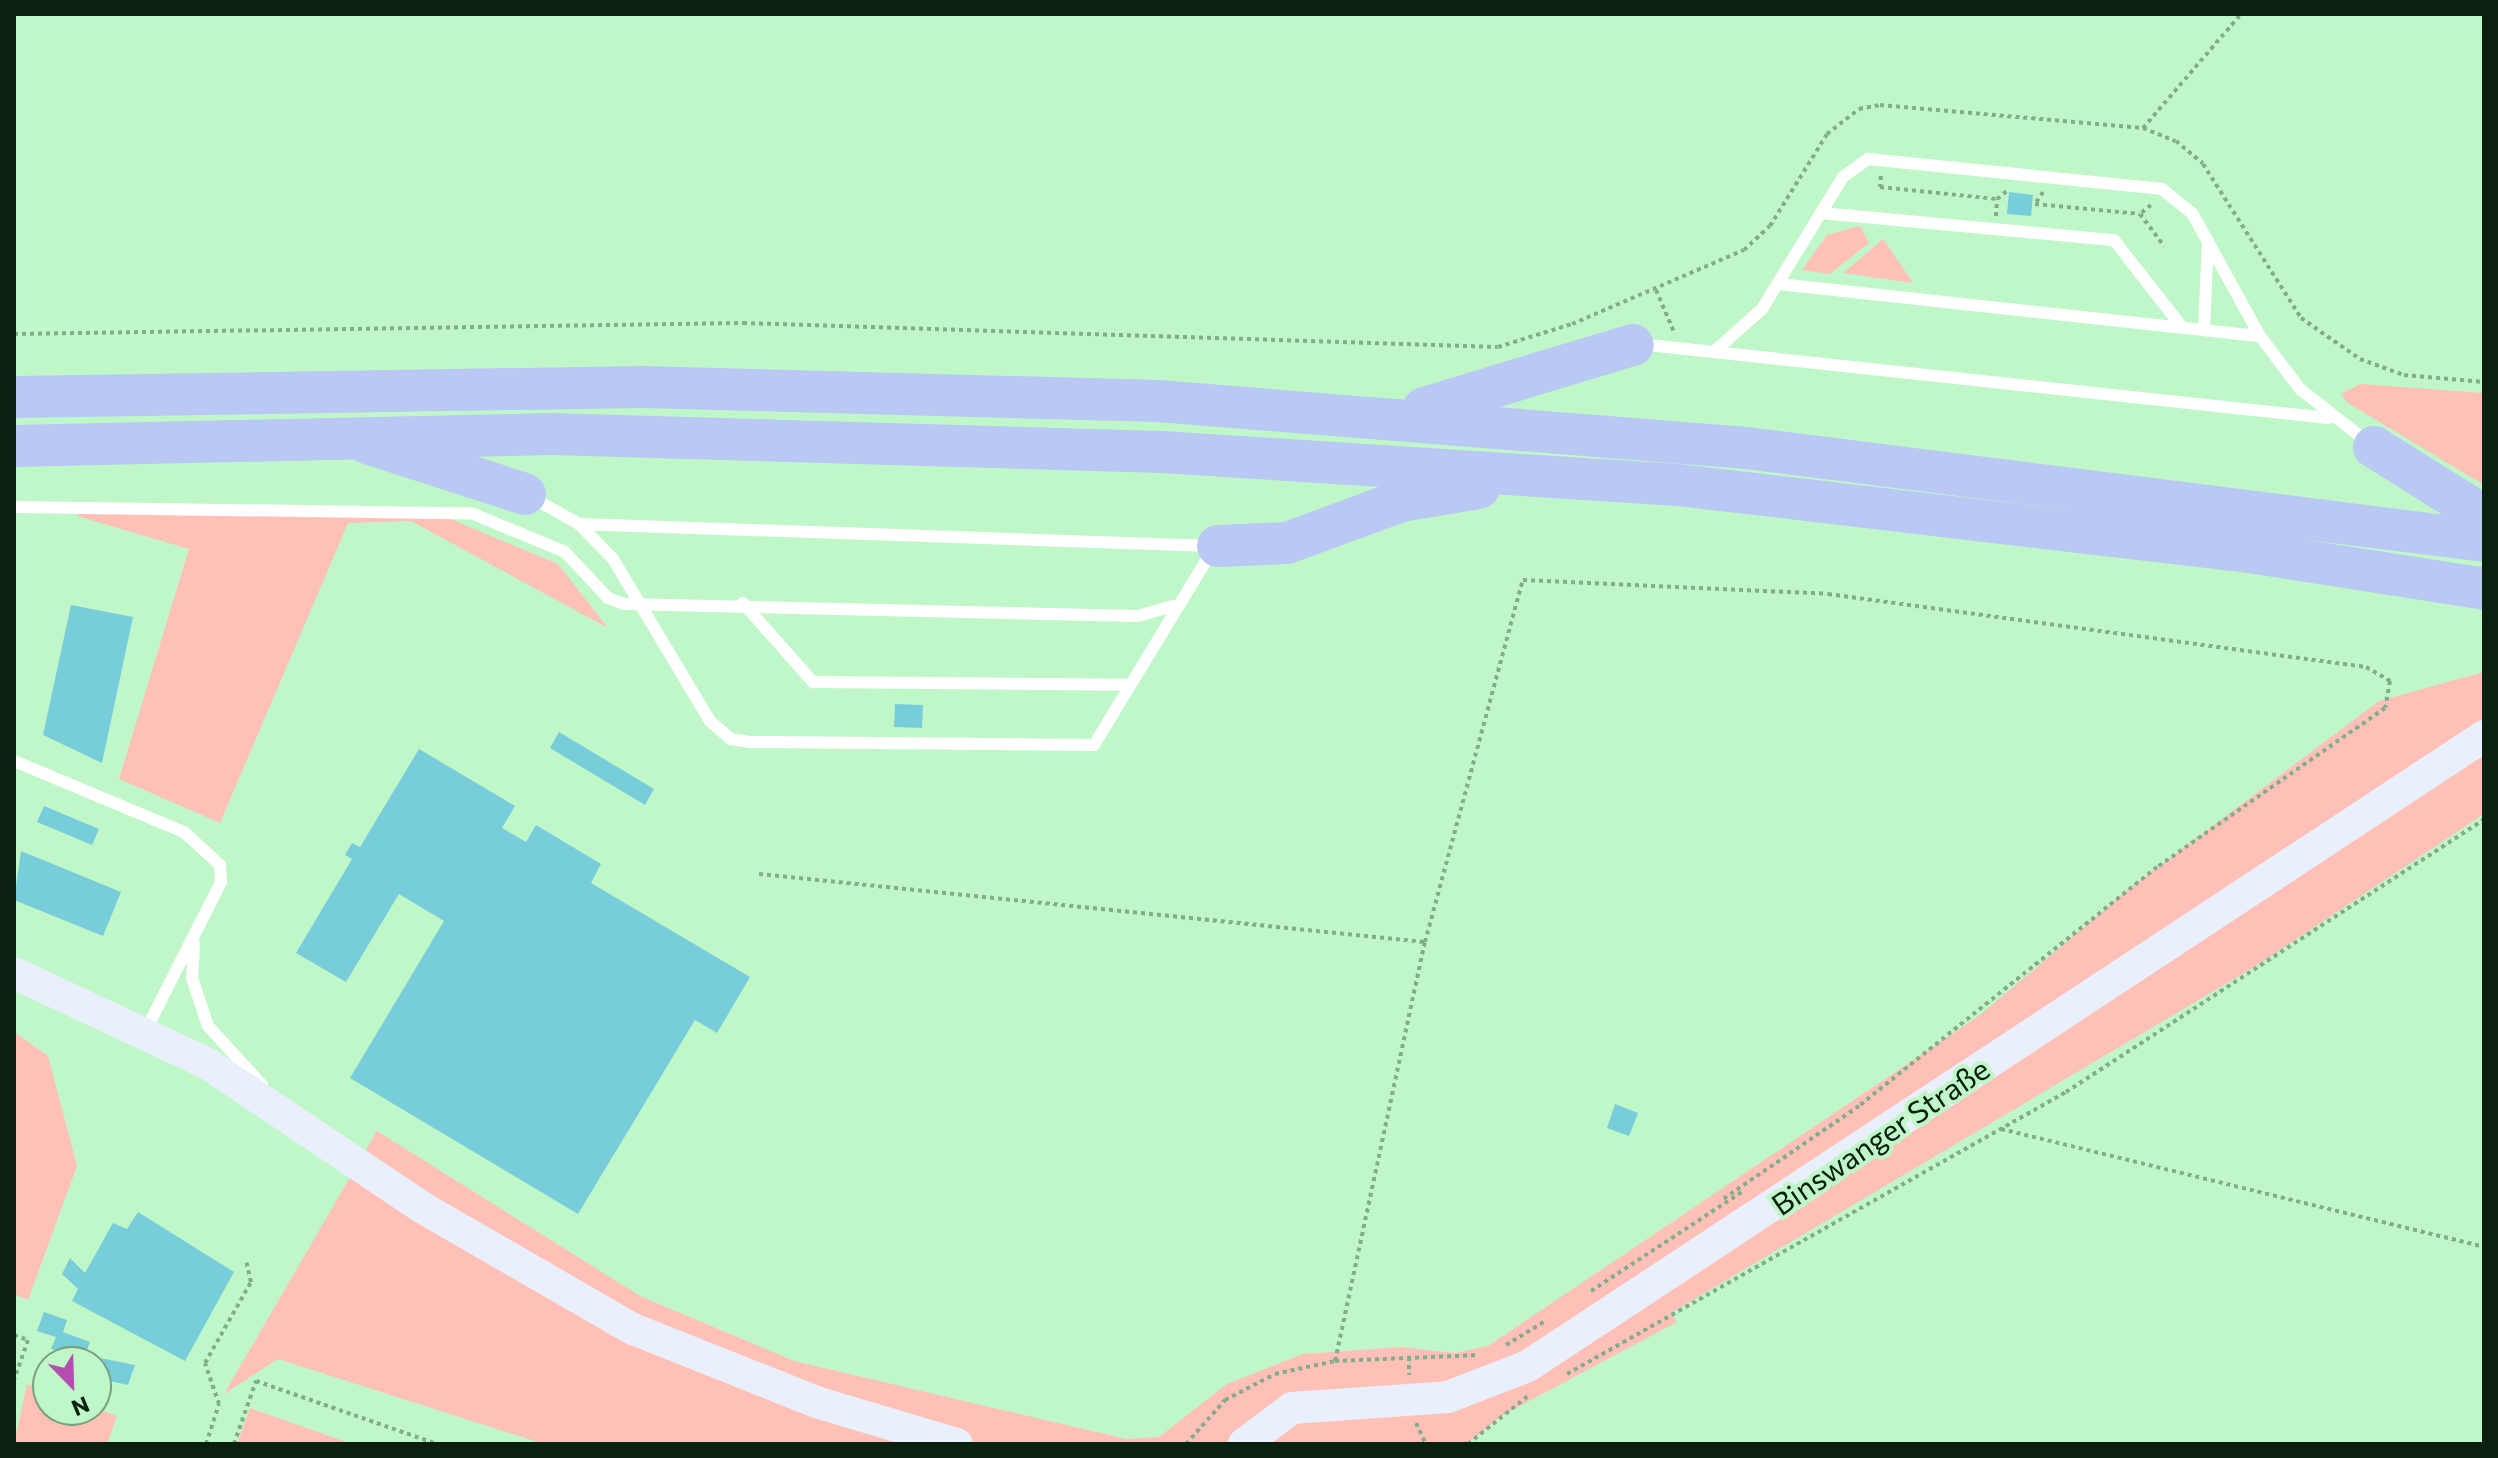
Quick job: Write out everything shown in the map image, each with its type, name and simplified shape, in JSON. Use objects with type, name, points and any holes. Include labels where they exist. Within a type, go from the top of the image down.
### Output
[{"type":"highway","points":[[1393,416],[1633,345]]},
{"type":"highway","points":[[14,397],[657,387],[1158,401],[1393,416],[2032,478],[2484,541]]},
{"type":"highway","points":[[14,446],[352,435],[874,438],[1547,476],[2249,552],[2484,589]]},
{"type":"highway","points":[[352,435],[397,458],[525,494]]},
{"type":"highway","points":[[2374,447],[2484,516]]},
{"type":"highway","points":[[1218,546],[1287,543],[1401,501],[1547,476]]},
{"type":"main road","name":"Binswanger Straße","points":[[1244,1444],[1292,1408],[1448,1397],[1528,1366],[2484,736]]},
{"type":"main road","points":[[14,973],[146,1030],[295,1119],[423,1208],[633,1329],[774,1387],[957,1444]]},
{"type":"lane","points":[[1716,350],[1743,331],[1779,284],[1843,177],[1868,159],[1884,158],[2166,191],[2182,199],[2260,336],[2328,418],[2374,447]]},
{"type":"lane","points":[[1821,213],[2114,240],[2182,327]]},
{"type":"lane","points":[[2204,329],[2208,240]]},
{"type":"lane","points":[[1779,284],[2260,336]]},
{"type":"lane","points":[[1633,345],[1678,346],[2328,418]]},
{"type":"lane","points":[[525,494],[579,524],[644,600],[710,721],[731,739],[1082,750],[1103,736],[1174,606],[1218,546]]},
{"type":"lane","points":[[14,507],[471,513],[565,552],[608,598],[1138,616],[1174,606]]},
{"type":"lane","points":[[579,524],[1218,546]]},
{"type":"lane","points":[[743,603],[813,682],[1130,685]]},
{"type":"lane","points":[[14,761],[184,832],[210,851],[221,882],[146,1030]]},
{"type":"lane","points":[[195,938],[192,978],[208,1026],[295,1119]]},
{"type":"path","points":[[2143,128],[2241,14]]},
{"type":"path","points":[[14,334],[743,323],[1498,347],[1656,290],[1759,239],[1827,134],[1859,109],[2143,128],[2192,152],[2290,307],[2320,332],[2360,359],[2404,375],[2484,382]]},
{"type":"path","points":[[1880,187],[1997,199],[2023,188]]},
{"type":"path","points":[[2034,189],[2045,191],[2035,204],[2140,214],[2166,191]]},
{"type":"path","points":[[2140,214],[2164,246]]},
{"type":"path","points":[[1656,290],[1678,346]]},
{"type":"path","points":[[1335,1361],[1425,942],[1523,580],[1828,594],[2366,667],[2390,681],[2385,708],[2157,867],[1948,1037],[1577,1300]]},
{"type":"path","points":[[1563,1376],[1998,1129],[2263,968],[2484,820]]},
{"type":"path","points":[[759,874],[1425,942]]},
{"type":"path","points":[[1998,1129],[2484,1247]]},
{"type":"path","points":[[1723,1199],[1763,1184]]},
{"type":"path","points":[[206,1444],[219,1404],[205,1363],[251,1282],[246,1261]]},
{"type":"path","points":[[1186,1444],[1225,1400],[1275,1374],[1335,1361],[1481,1355],[1553,1316]]},
{"type":"path","points":[[14,1335],[28,1340],[14,1380]]},
{"type":"path","points":[[234,1444],[256,1381],[437,1444]]},
{"type":"path","points":[[1468,1444],[1536,1392]]},
{"type":"shaded area","points":[[1860,226],[1869,243],[1830,274],[1802,270],[1827,235]]},
{"type":"shaded area","points":[[1883,239],[1912,281],[1912,283],[1843,273]]},
{"type":"shaded area","points":[[2360,384],[2484,393],[2484,485],[2348,403],[2341,394]]},
{"type":"shaded area","points":[[80,511],[441,515],[558,564],[608,628],[411,521],[348,523],[220,823],[119,779],[189,549],[77,516]]},
{"type":"shaded area","points":[[2484,672],[2484,814],[2256,966],[1671,1313],[1677,1322],[1503,1415],[1467,1444],[544,1444],[278,1359],[224,1394],[377,1131],[640,1296],[794,1361],[1126,1439],[1159,1437],[1227,1384],[1303,1354],[1401,1347],[1455,1353],[1488,1346],[1980,1015],[2131,887],[2379,701]]},
{"type":"shaded area","points":[[14,1032],[48,1056],[77,1166],[28,1300],[14,1294]]},
{"type":"shaded area","points":[[27,1384],[32,1386],[32,1426],[112,1426],[112,1414],[117,1416],[107,1444],[14,1444]]},
{"type":"shaded area","points":[[250,1408],[352,1444],[237,1444]]},
{"type":"building","points":[[2009,192],[2033,195],[2031,216],[2007,214]]},
{"type":"building","points":[[71,605],[133,617],[102,763],[43,735]]},
{"type":"building","points":[[895,704],[923,705],[922,728],[894,727]]},
{"type":"building","points":[[559,732],[654,789],[645,805],[550,748]]},
{"type":"building","points":[[419,749],[515,806],[502,828],[526,842],[536,825],[601,864],[591,883],[750,977],[717,1033],[695,1020],[578,1214],[350,1078],[444,921],[399,894],[346,982],[296,953],[352,859],[345,855],[352,843],[360,847]]},
{"type":"building","points":[[44,806],[99,829],[92,845],[37,822]]},
{"type":"building","points":[[21,851],[121,892],[103,936],[14,900]]},
{"type":"building","points":[[1615,1104],[1638,1113],[1629,1136],[1607,1128]]},
{"type":"building","points":[[138,1212],[234,1272],[185,1361],[72,1301],[78,1289],[62,1274],[70,1258],[85,1273],[113,1223],[127,1229]]},
{"type":"building","points":[[44,1312],[67,1320],[63,1332],[90,1342],[88,1346],[52,1346],[56,1337],[37,1331]]},
{"type":"building","points":[[112,1360],[135,1365],[128,1385],[112,1382]]}]
